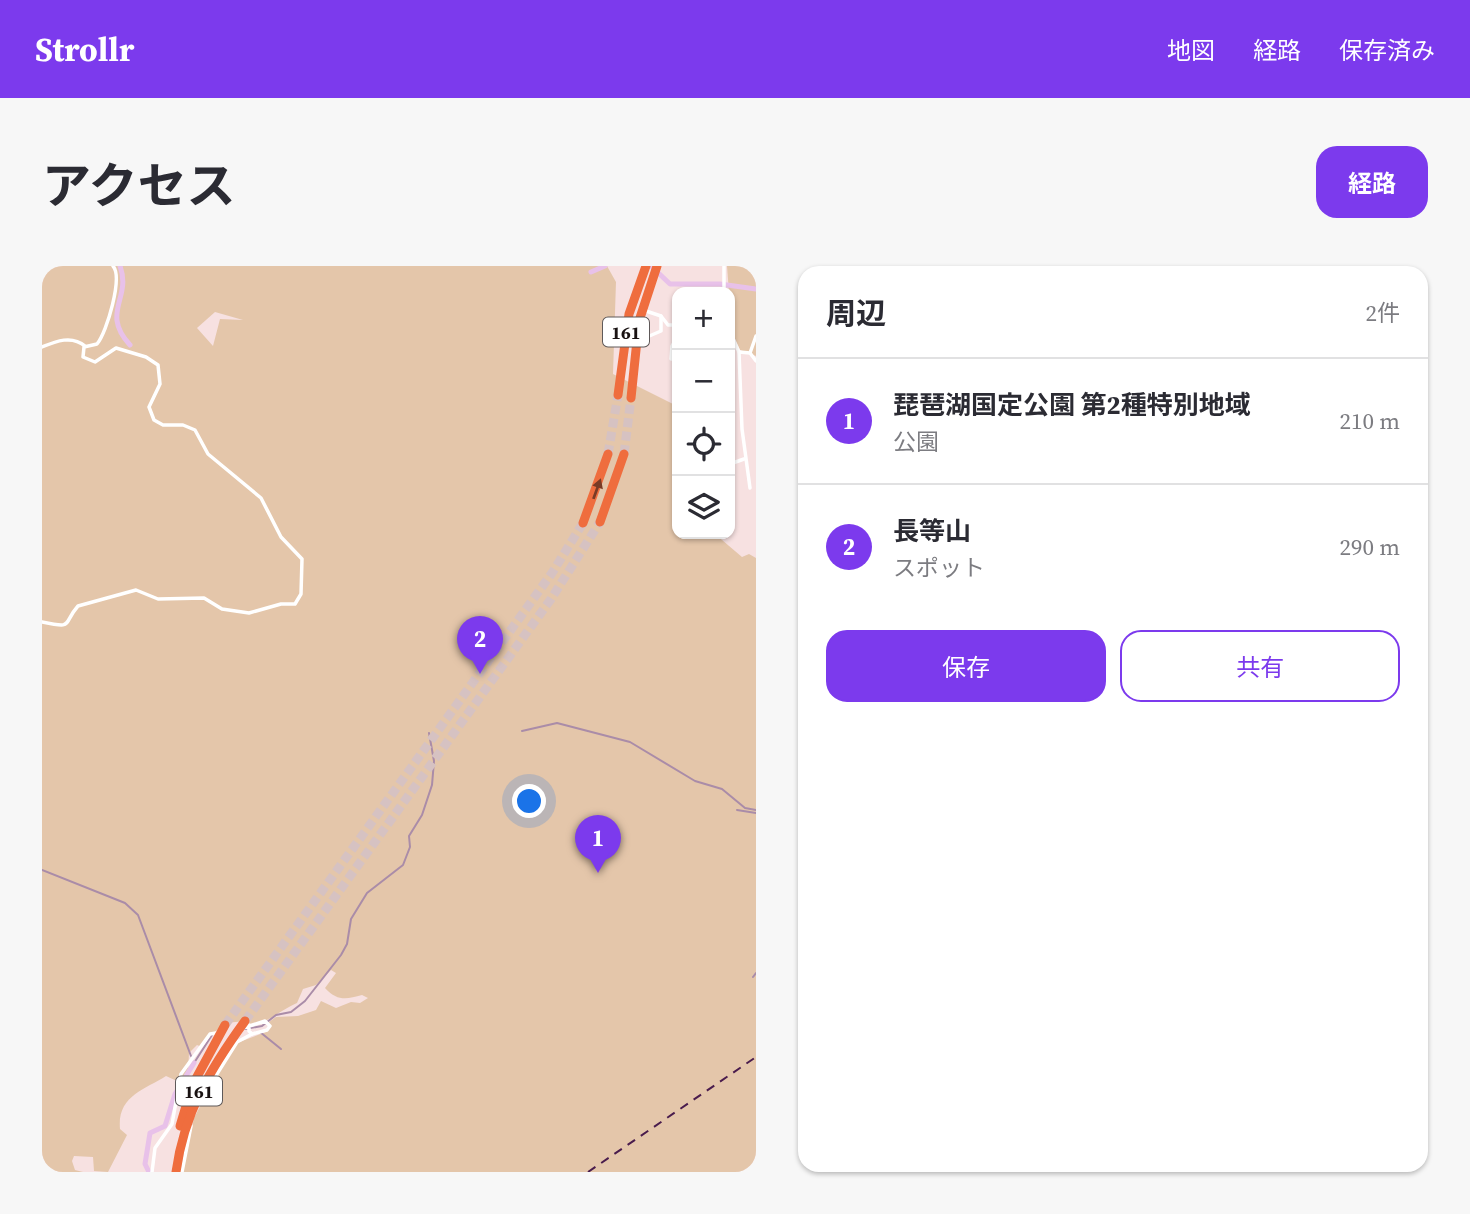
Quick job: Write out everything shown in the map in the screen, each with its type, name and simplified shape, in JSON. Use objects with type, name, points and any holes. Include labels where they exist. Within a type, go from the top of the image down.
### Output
[{"type":"highway","name":"161","points":[[618,395],[629,314],[647,272],[657,266]]},
{"type":"highway","name":"161","points":[[631,398],[647,272]]},
{"type":"highway","points":[[583,523],[608,454]]},
{"type":"highway","points":[[600,522],[624,454]]},
{"type":"highway","name":"161","points":[[173,1172],[178,1132],[192,1086],[225,1025]]},
{"type":"highway","name":"161","points":[[173,1172],[200,1088],[248,1028]]},
{"type":"street","points":[[42,347],[56,341],[73,340],[85,346],[95,345],[105,331],[118,276],[113,266]]},
{"type":"street","points":[[724,266],[724,287]]},
{"type":"street","points":[[646,311],[661,316],[668,325],[672,325]]},
{"type":"street","points":[[647,337],[661,331],[661,316]]},
{"type":"street","points":[[750,354],[756,335]]},
{"type":"street","points":[[42,622],[65,624],[71,621],[78,606],[136,590],[158,599],[204,598],[227,611],[256,614],[281,604],[297,604],[301,594],[302,559],[281,537],[261,498],[208,454],[195,430],[183,425],[159,424],[152,417],[150,405],[161,381],[158,365],[146,357],[114,348],[98,361],[90,361],[83,355],[85,346]]},
{"type":"street","points":[[671,359],[672,346]]},
{"type":"street","points":[[735,347],[738,352],[744,459],[750,488]]},
{"type":"street","points":[[738,352],[750,354],[756,360]]},
{"type":"street","points":[[735,462],[744,459]]},
{"type":"street","points":[[182,1172],[198,1104],[248,1028],[262,1021],[269,1023],[267,1030],[248,1028]]},
{"type":"street","points":[[152,1172],[155,1148],[172,1124],[181,1074],[210,1034],[216,1032]]},
{"type":"street","points":[[750,1172],[756,1167]]},
{"type":"shaded area","points":[[42,266],[607,266],[616,282],[613,374],[672,404],[672,539],[721,539],[742,557],[749,554],[756,558],[756,1172],[183,1172],[194,1118],[237,1043],[268,1031],[269,1022],[276,1017],[298,1016],[316,1010],[321,1001],[336,1008],[351,1002],[360,1003],[368,998],[362,995],[352,998],[334,996],[325,988],[336,973],[331,970],[316,985],[303,989],[297,1003],[262,1023],[253,1026],[235,1022],[219,1029],[202,1047],[197,1045],[189,1053],[188,1073],[177,1081],[166,1076],[134,1095],[127,1101],[120,1118],[120,1129],[127,1135],[108,1172],[94,1171],[93,1157],[74,1156],[72,1161],[75,1170],[83,1172],[42,1172]],"holes":[[[215,312],[243,320],[220,319],[213,346],[197,328]]]},
{"type":"shaded area","points":[[727,266],[756,266],[756,356],[740,350],[735,339],[735,287],[729,287]]},
{"type":"waterway","points":[[120,266],[123,278],[117,323],[130,345]]},
{"type":"waterway","points":[[591,272],[605,266]]},
{"type":"waterway","points":[[651,266],[670,284],[720,284],[756,289]]},
{"type":"waterway","points":[[522,731],[557,723],[630,742],[695,781],[722,789],[745,808],[756,810]]},
{"type":"waterway","points":[[245,1029],[262,1026],[276,1015],[291,1012],[305,1001],[341,955],[347,944],[351,919],[367,893],[403,865],[410,847],[409,836],[422,815],[432,785],[434,761],[429,733]]},
{"type":"waterway","points":[[737,810],[756,813]]},
{"type":"waterway","points":[[42,870],[125,903],[138,915],[191,1056]]},
{"type":"waterway","points":[[753,977],[756,973]]},
{"type":"waterway","points":[[260,1032],[281,1049]]},
{"type":"waterway","points":[[194,1063],[212,1035]]},
{"type":"waterway","points":[[149,1172],[145,1164],[150,1133],[165,1126],[175,1094],[194,1063]]},
{"type":"ferry route","points":[[588,1172],[756,1057]]},
{"type":"tunnel","points":[[608,454],[618,395]]},
{"type":"tunnel","points":[[624,454],[631,398]]},
{"type":"tunnel","points":[[245,1021],[551,599],[600,522]]},
{"type":"tunnel","points":[[225,1025],[552,573],[583,523]]},
{"type":"place","name":"長等山","points":[[480,674]]},
{"type":"place","name":"琵琶湖国定公園 第2種特別地域","points":[[598,873]]}]
